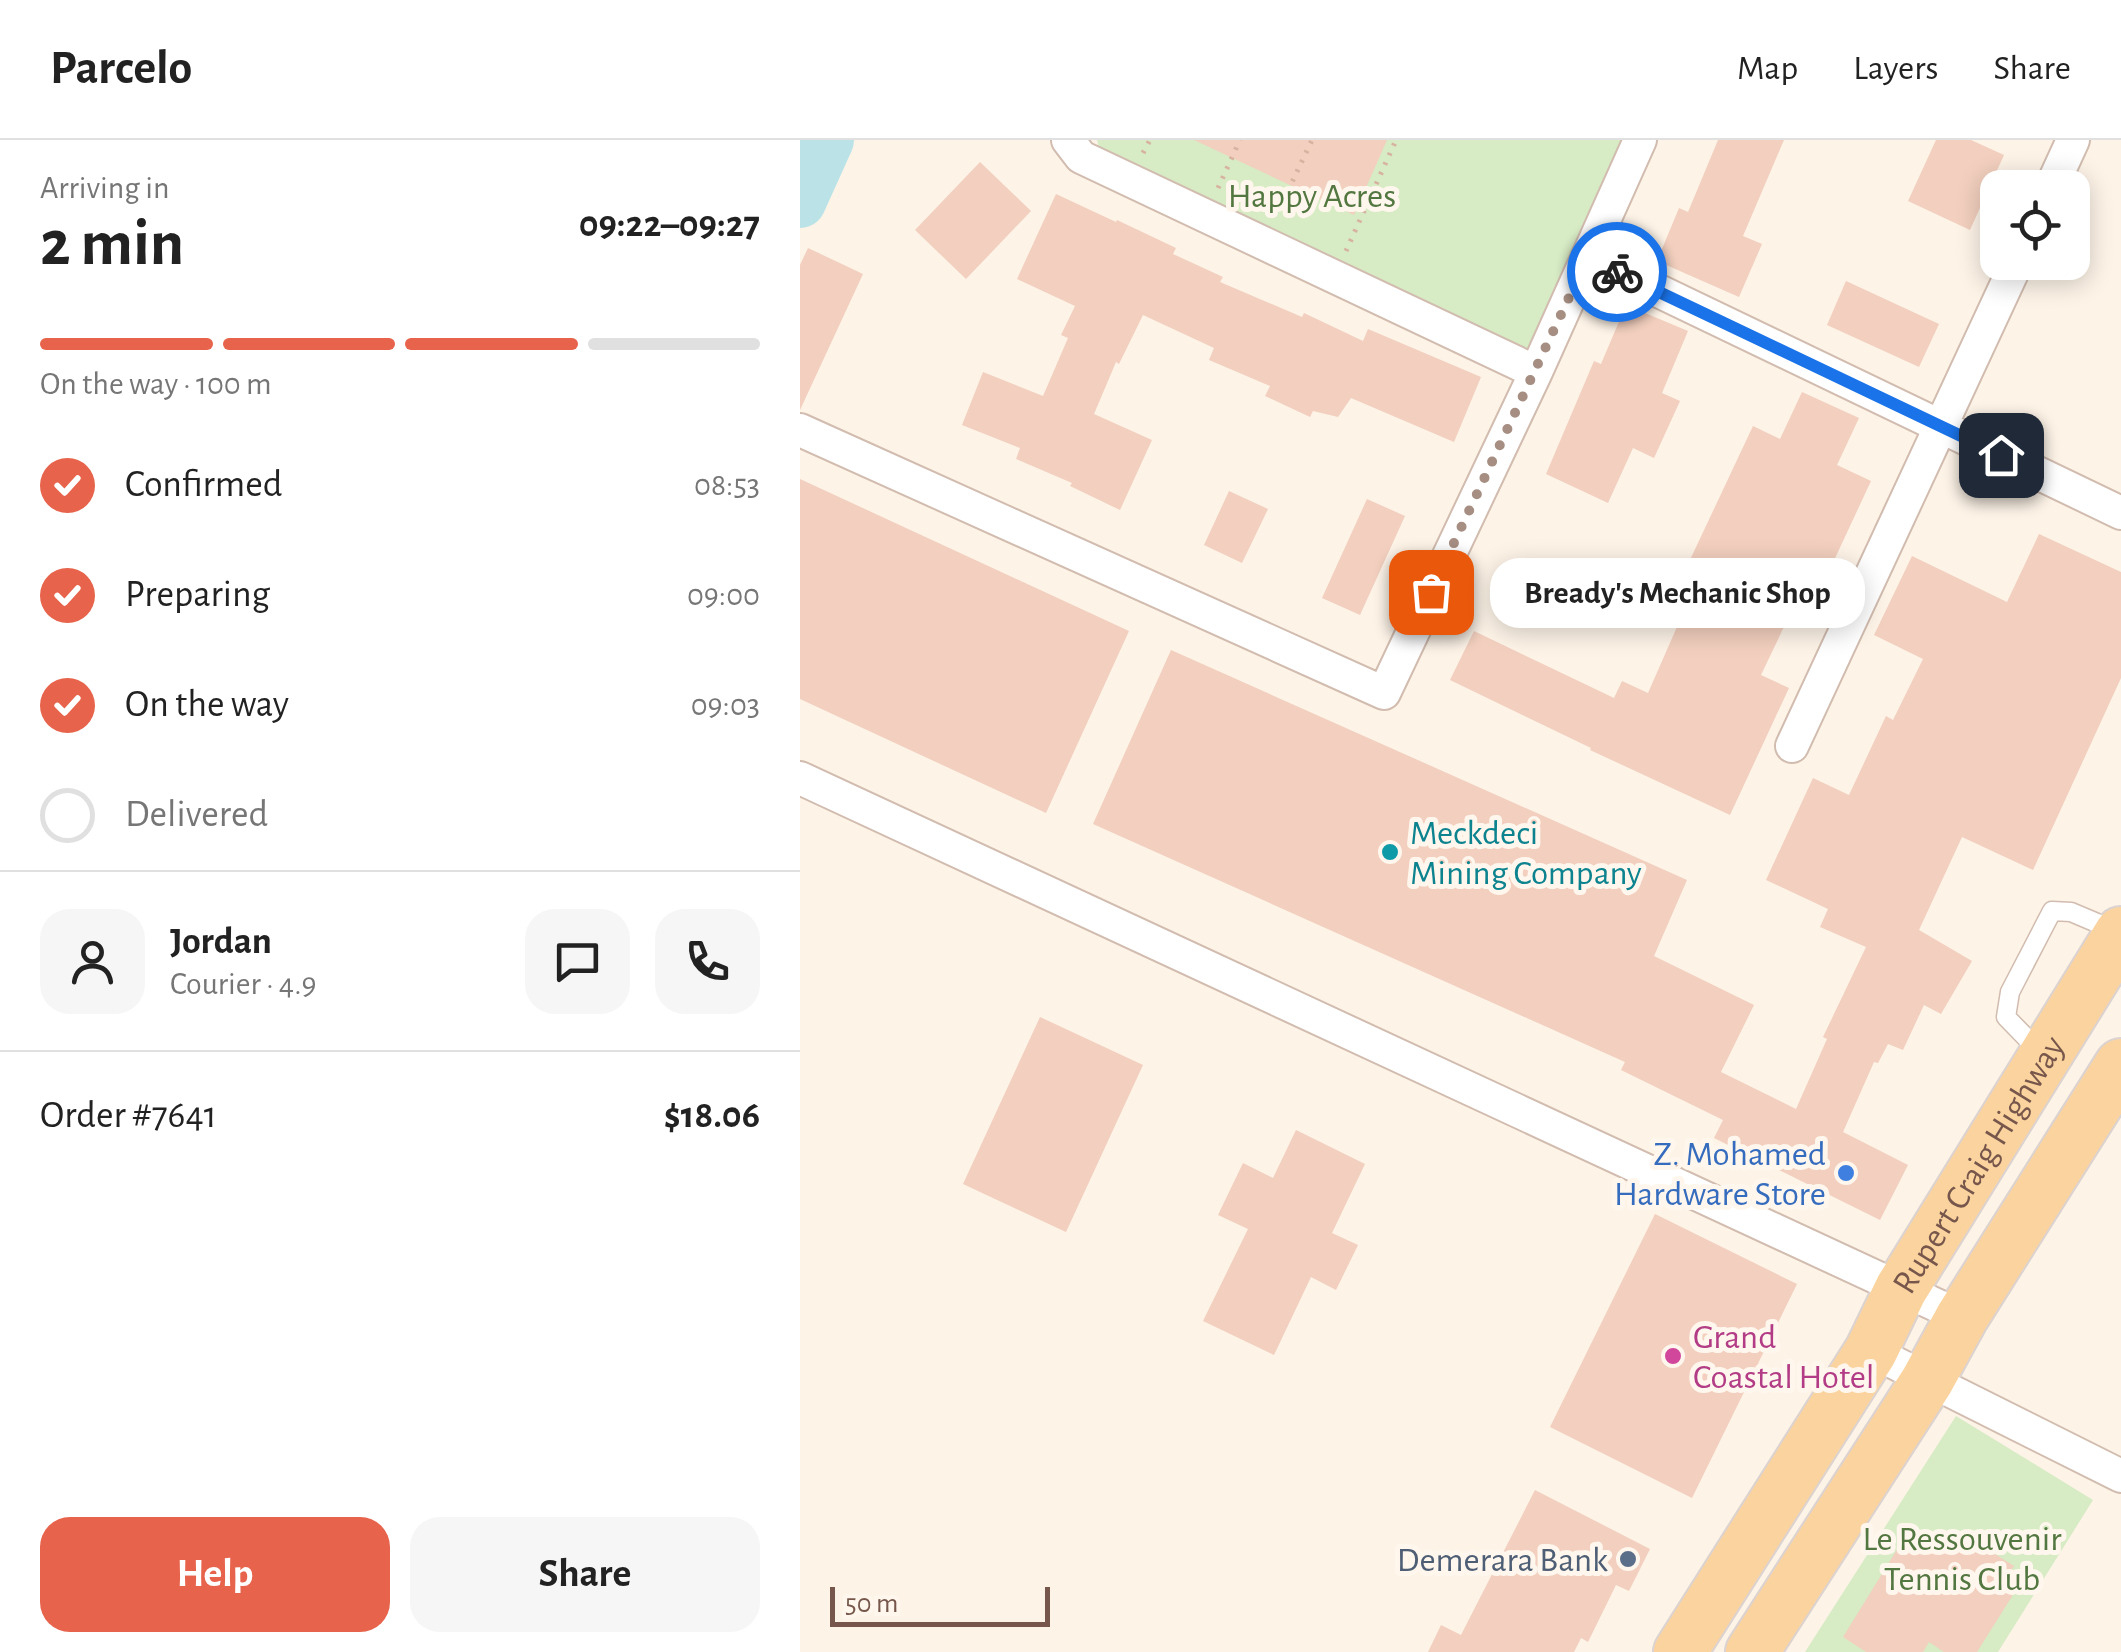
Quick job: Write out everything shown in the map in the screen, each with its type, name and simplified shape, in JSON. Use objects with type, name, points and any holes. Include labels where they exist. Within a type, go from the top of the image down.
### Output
[{"type":"main road","name":"Rupert Craig Highway","points":[[1680,1652],[1871,1352],[1901,1289],[2121,933]]},
{"type":"main road","name":"Rupert Craig Highway","points":[[1752,1652],[1927,1381],[1962,1318],[2121,1066]]},
{"type":"street","points":[[1068,140],[1081,157],[1536,372]]},
{"type":"street","points":[[800,430],[1384,693],[1536,372],[1640,140]]},
{"type":"street","points":[[2060,170],[2074,140]]},
{"type":"street","points":[[1588,257],[2121,513]]},
{"type":"street","points":[[1792,746],[2008,280]]},
{"type":"street","points":[[800,778],[1962,1318]]},
{"type":"street","points":[[1871,1352],[2121,1476]]},
{"type":"lane","points":[[2044,1057],[2006,1017],[2010,992],[2052,911],[2071,912],[2121,933]]},
{"type":"path","points":[[1129,147],[1143,154],[1150,140]]},
{"type":"path","points":[[1232,195],[1218,188],[1240,140]]},
{"type":"path","points":[[1261,209],[1276,216],[1312,140]]},
{"type":"path","points":[[1346,251],[1396,140]]},
{"type":"green space","name":"Happy Acres","points":[[1097,140],[1630,140],[1530,363],[1101,156]]},
{"type":"green space","name":"Le Ressouvenir Tennis Club","points":[[1956,1416],[2093,1500],[1998,1652],[1805,1652]]},
{"type":"building","points":[[1194,140],[1387,140],[1354,215]]},
{"type":"building","points":[[1718,140],[1784,140],[1743,236],[1762,244],[1739,297],[1657,261],[1679,208],[1688,212]]},
{"type":"building","points":[[1936,140],[1971,140],[2004,155],[1997,170],[1980,170],[1980,208],[1970,230],[1908,201]]},
{"type":"building","points":[[980,162],[1031,211],[966,279],[915,230]]},
{"type":"building","points":[[1056,194],[1176,248],[1173,254],[1223,277],[1220,282],[1302,317],[1304,313],[1363,341],[1368,329],[1481,377],[1454,442],[1351,398],[1338,417],[1313,411],[1310,417],[1265,396],[1270,386],[1209,360],[1214,348],[1143,315],[1119,364],[1116,362],[1094,414],[1152,440],[1120,510],[1070,486],[1072,483],[1016,459],[1020,448],[962,425],[983,372],[1043,396],[1068,338],[1061,335],[1075,306],[1017,279]]},
{"type":"building","points":[[808,248],[863,274],[800,410],[800,265]]},
{"type":"building","points":[[1846,281],[1939,324],[1919,367],[1827,325]]},
{"type":"building","points":[[1626,305],[1688,331],[1662,393],[1680,401],[1654,458],[1633,448],[1608,503],[1546,474],[1594,361],[1601,364]]},
{"type":"building","points":[[1802,392],[1859,418],[1837,465],[1871,481],[1830,569],[1835,571],[1813,619],[1792,610],[1761,675],[1789,688],[1730,815],[1450,680],[1474,631],[1614,698],[1622,681],[1648,693],[1680,620],[1665,613],[1753,426],[1780,439]]},
{"type":"building","points":[[800,479],[1129,631],[1046,813],[800,699]]},
{"type":"building","points":[[1229,491],[1268,509],[1242,563],[1204,545]]},
{"type":"building","points":[[1367,499],[1405,516],[1360,615],[1322,598]]},
{"type":"building","points":[[2039,534],[2121,572],[2121,678],[2033,870],[1962,837],[1919,930],[1972,961],[1941,1014],[1924,1005],[1903,1050],[1888,1044],[1878,1063],[1874,1062],[1843,1132],[1908,1165],[1880,1220],[1714,1138],[1723,1120],[1621,1070],[1625,1062],[1093,824],[1171,650],[1687,880],[1654,956],[1754,1005],[1721,1072],[1796,1109],[1827,1039],[1823,1037],[1866,947],[1820,927],[1828,909],[1766,880],[1813,778],[1849,795],[1886,716],[1893,720],[1923,659],[1874,635],[1912,556],[2007,602]]},
{"type":"building","points":[[1040,1017],[1143,1065],[1066,1232],[963,1184]]},
{"type":"building","points":[[1296,1130],[1365,1164],[1332,1233],[1358,1245],[1336,1290],[1311,1277],[1274,1355],[1203,1321],[1248,1229],[1218,1215],[1243,1163],[1273,1178]]},
{"type":"building","name":"Grand Coastal Hotel","points":[[1655,1214],[1797,1284],[1692,1498],[1550,1427]]},
{"type":"building","points":[[1535,1490],[1650,1549],[1629,1591],[1616,1585],[1588,1642],[1581,1638],[1574,1652],[1428,1652],[1441,1625],[1461,1635]]},
{"type":"building","points":[[1953,1533],[1969,1543],[1971,1539],[2014,1566],[2003,1583],[2016,1590],[1977,1652],[1944,1652],[1929,1642],[1923,1652],[1866,1652],[1843,1637],[1906,1535],[1931,1551],[1937,1541],[1945,1546]]},
{"type":"waterway","points":[[800,202],[828,140]]},
{"type":"way so far","points":[[1431,592],[1588,257],[1617,272]]},
{"type":"place","name":"Bready's Mechanic Shop","points":[[1431,592]]},
{"type":"place","name":"Meckdeci Mining Company","points":[[1390,852]]},
{"type":"place","name":"Z. Mohamed Hardware Store","points":[[1846,1173]]},
{"type":"place","name":"Grand Coastal Hotel","points":[[1673,1356]]},
{"type":"place","name":"Demerara Bank","points":[[1628,1559]]},
{"type":"route","points":[[1617,272],[2001,455]]}]
